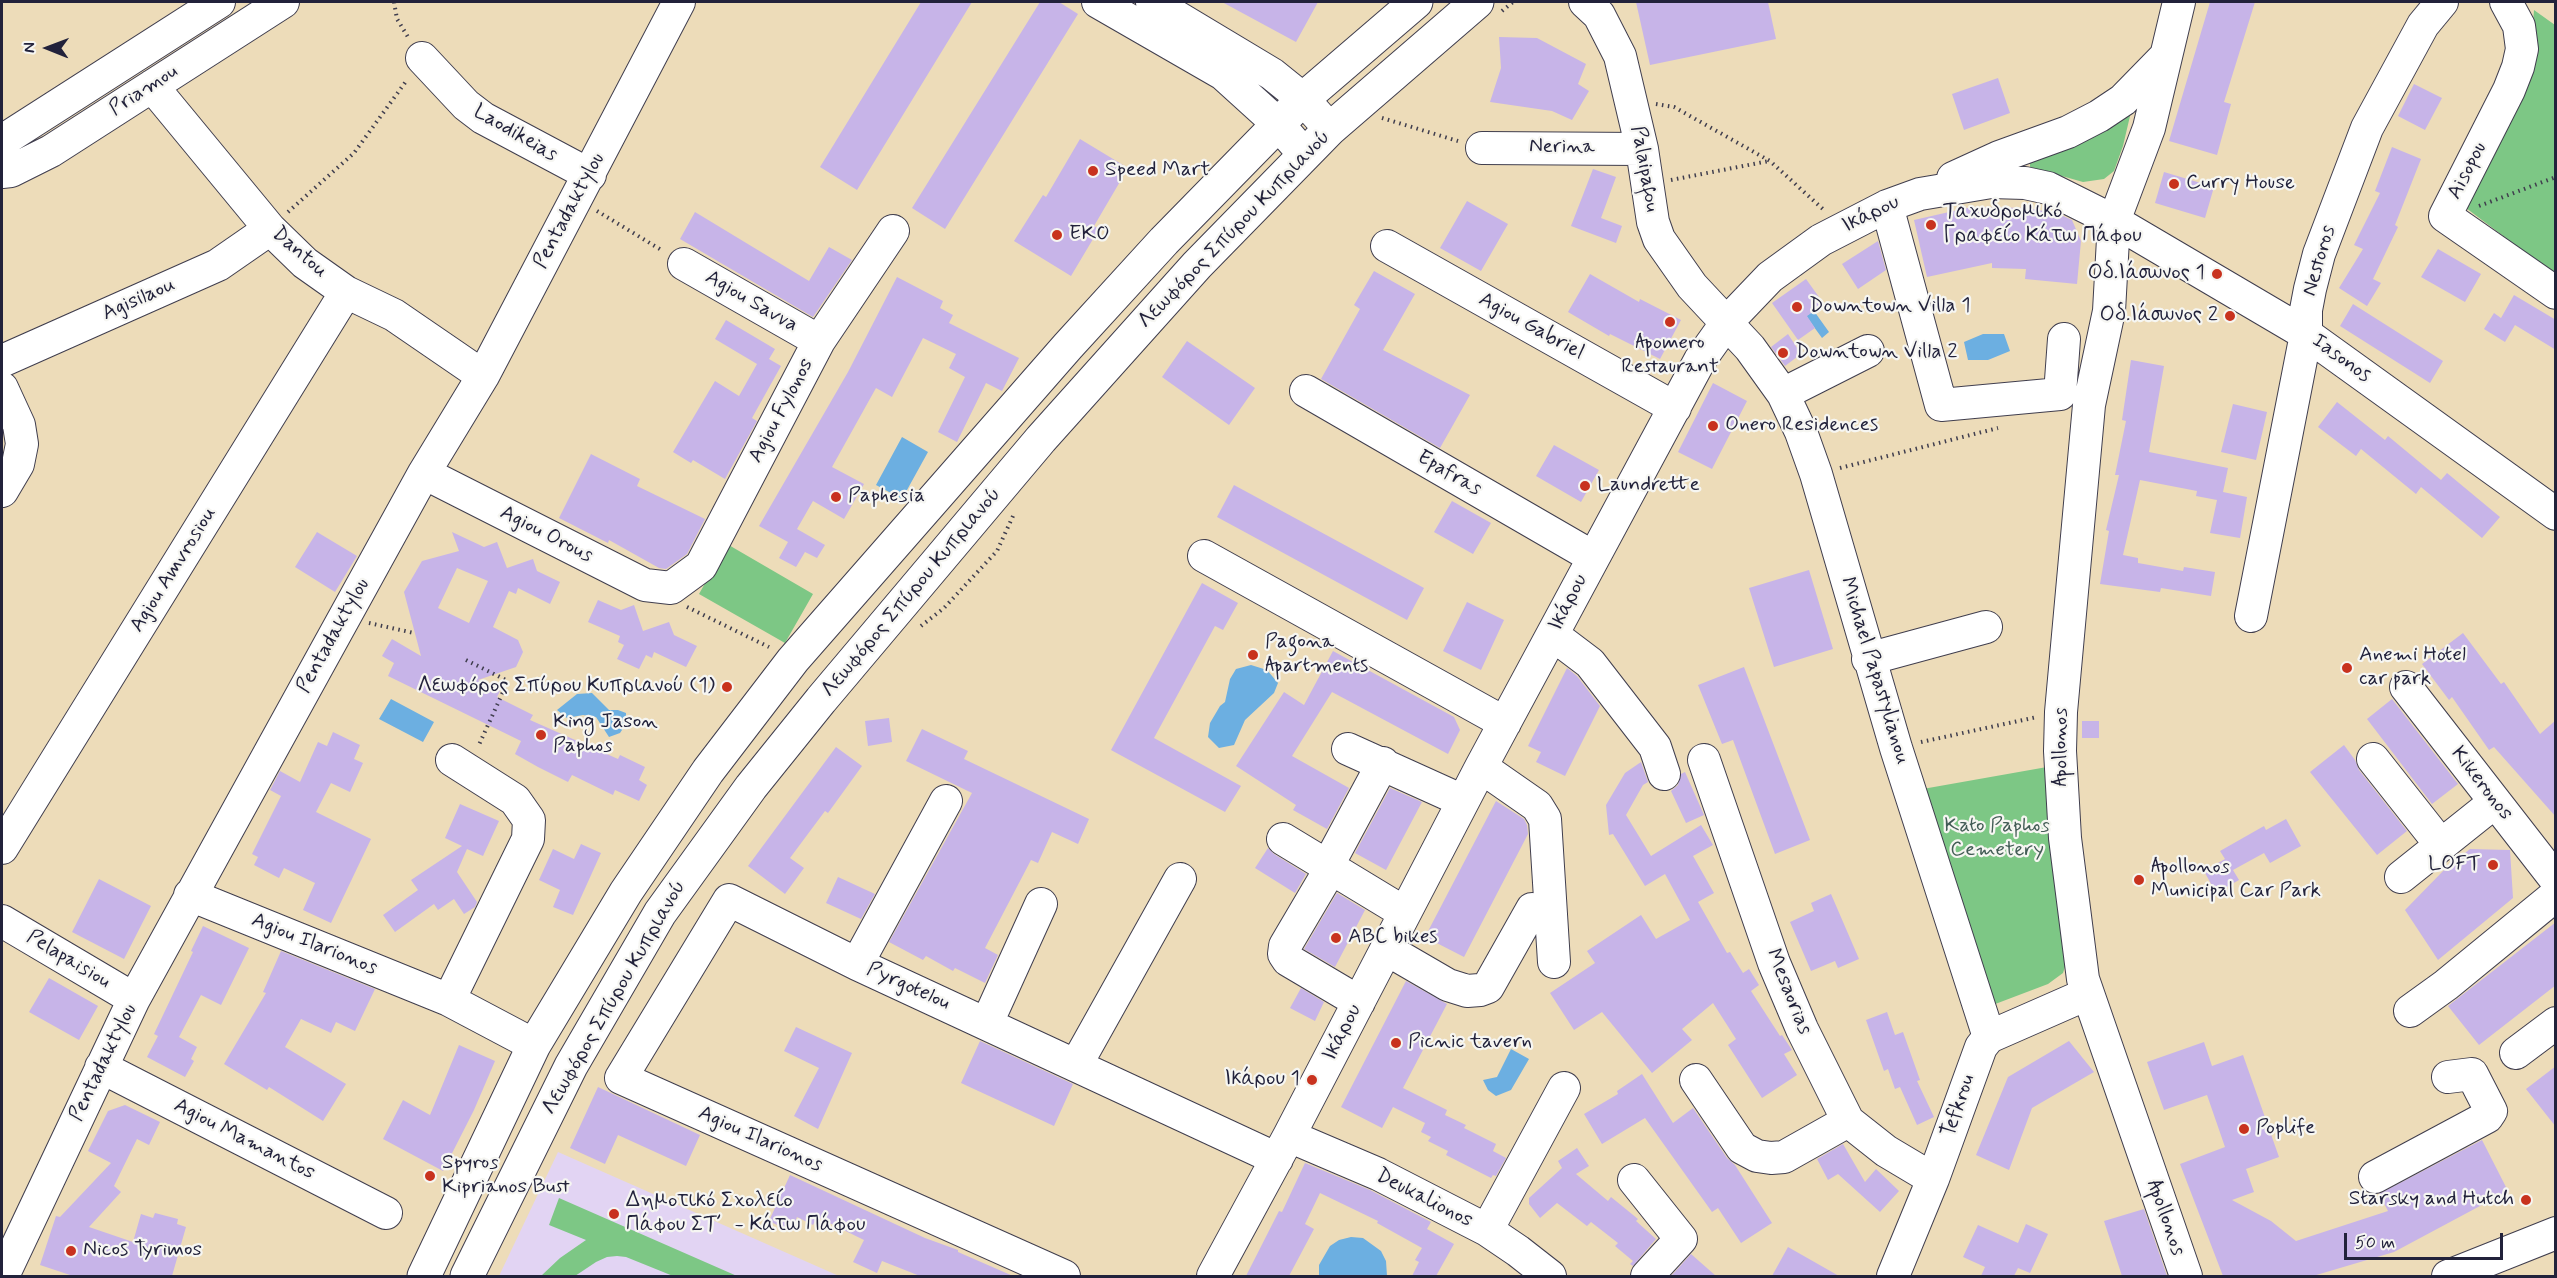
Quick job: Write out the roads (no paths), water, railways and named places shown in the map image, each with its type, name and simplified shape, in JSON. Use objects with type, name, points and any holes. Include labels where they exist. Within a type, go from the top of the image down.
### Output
[{"type":"main road","name":"Λεωφόρος Σπύρου Κυπριανού","points":[[424,1276],[534,1045],[627,892],[702,780],[793,660],[1068,346],[1164,241],[1277,123],[1416,2]]},
{"type":"main road","name":"Λεωφόρος Σπύρου Κυπριανού","points":[[467,1276],[571,1066],[660,914],[751,787],[835,683],[1041,440],[1197,265],[1330,129],[1486,9]]},
{"type":"street","name":"Priamou","points":[[2,141],[219,2]]},
{"type":"street","name":"Priamou","points":[[2,172],[11,171],[51,151],[283,2]]},
{"type":"street","name":"Pentadaktylou","points":[[3,1276],[134,999],[424,473],[483,376],[679,2]]},
{"type":"street","points":[[1098,2],[1222,74],[1277,123],[1304,154]]},
{"type":"street","points":[[1152,2],[1227,44],[1272,74],[1303,99],[1330,129]]},
{"type":"street","name":"Palaipafou","points":[[1585,2],[1599,15],[1620,56],[1642,149],[1653,222],[1659,239],[1692,286],[1727,322]]},
{"type":"street","name":"Apollonos","points":[[2179,2],[2149,128],[2089,405],[2061,712],[2060,751],[2065,838],[2078,950],[2087,994],[2186,1276]]},
{"type":"street","name":"Nestoros","points":[[2251,616],[2306,334],[2306,310],[2319,254],[2367,128],[2423,26],[2442,2]]},
{"type":"street","name":"Aisopou","points":[[2506,2],[2519,26],[2522,49],[2518,67],[2510,90],[2445,216],[2556,293]]},
{"type":"street","points":[[1920,194],[1999,157],[2068,132],[2099,116],[2123,100],[2166,56]]},
{"type":"street","name":"Laodikeias","points":[[422,58],[466,105],[583,187]]},
{"type":"street","name":"Dantou","points":[[152,86],[270,229],[305,263],[346,292],[394,315],[483,376]]},
{"type":"street","name":"Nerina","points":[[1482,148],[1642,149]]},
{"type":"street","name":"Ικάρου","points":[[1214,1276],[1593,557],[1700,360],[1727,322],[1770,277],[1821,240],[1887,206],[1920,194],[1991,182],[2025,183],[2048,188],[2127,229]]},
{"type":"street","points":[[1887,206],[1941,405],[2060,394],[2064,339]]},
{"type":"street","name":"Agisilaou","points":[[2,361],[218,265],[270,229]]},
{"type":"street","name":"Iasonos","points":[[2127,229],[2306,334],[2556,514]]},
{"type":"street","name":"Agiou Fylonos","points":[[671,588],[701,566],[819,341],[893,231]]},
{"type":"street","name":"Agiou Gabriel","points":[[1387,246],[1675,408]]},
{"type":"street","name":"Agiou Savva","points":[[684,264],[819,341]]},
{"type":"street","name":"Agiou Amvrosiou","points":[[2,848],[346,292]]},
{"type":"street","name":"Michael Papastylianou","points":[[1727,322],[1750,348],[1784,394],[1816,474],[1868,659],[1989,1037]]},
{"type":"street","points":[[1784,394],[1868,351]]},
{"type":"street","points":[[2,388],[19,425],[22,444],[18,464],[2,490]]},
{"type":"street","name":"Epafras","points":[[1306,391],[1593,557]]},
{"type":"street","name":"Agiou Orous","points":[[424,473],[645,585],[671,588]]},
{"type":"street","points":[[1204,556],[1505,723]]},
{"type":"street","points":[[1868,659],[1986,627]]},
{"type":"street","points":[[1552,635],[1590,663],[1655,747],[1664,774]]},
{"type":"street","name":"Kikeronos","points":[[2406,687],[2556,880]]},
{"type":"street","points":[[1348,749],[1463,801]]},
{"type":"street","points":[[2373,759],[2442,845]]},
{"type":"street","name":"Mesaorias","points":[[1704,760],[1774,963],[1802,1029],[1848,1121],[1886,1151],[1934,1179]]},
{"type":"street","points":[[1359,1002],[1288,960],[1284,954],[1285,946],[1383,763]]},
{"type":"street","points":[[448,1000],[528,839],[530,820],[515,800],[460,765]]},
{"type":"street","points":[[1481,767],[1537,806],[1545,819],[1554,962]]},
{"type":"street","points":[[856,964],[946,801]]},
{"type":"street","points":[[2401,877],[2494,802]]},
{"type":"street","points":[[1283,839],[1332,861],[1405,913]]},
{"type":"street","points":[[1076,1065],[1180,879]]},
{"type":"street","name":"Agiou Ilarionos","points":[[190,895],[448,1000],[534,1045]]},
{"type":"street","points":[[2410,1011],[2446,985],[2556,895]]},
{"type":"street","name":"Pyrgotelou","points":[[621,1078],[729,900],[856,964],[1076,1065],[1283,1148]]},
{"type":"street","points":[[987,1023],[1041,904]]},
{"type":"street","points":[[1386,949],[1448,985],[1467,991],[1480,990],[1488,987],[1532,909]]},
{"type":"street","name":"Pelapaisiou","points":[[2,921],[134,999]]},
{"type":"street","points":[[1989,1037],[2087,994]]},
{"type":"street","points":[[2516,1053],[2556,1023]]},
{"type":"street","name":"Tefkrou","points":[[1900,1274],[1976,1060],[1989,1037]]},
{"type":"street","name":"Agiou Mamantos","points":[[102,1067],[386,1213]]},
{"type":"street","points":[[2375,1178],[2487,1117],[2491,1111],[2472,1074],[2466,1073],[2455,1078],[2448,1077]]},
{"type":"street","name":"Agiou Ilarionos","points":[[621,1078],[1064,1276]]},
{"type":"street","points":[[1696,1080],[1742,1148],[1757,1156],[1784,1157],[1848,1121]]},
{"type":"street","points":[[1487,1230],[1564,1088]]},
{"type":"street","name":"Deukalionos","points":[[1283,1148],[1378,1174],[1487,1230],[1550,1276]]},
{"type":"street","points":[[1634,1180],[1681,1239],[1647,1276]]},
{"type":"street","points":[[2448,1276],[2556,1233]]},
{"type":"water","points":[[1814,311],[1829,332],[1822,338],[1806,316]]},
{"type":"water","points":[[1983,334],[2004,334],[2010,351],[1988,360],[1968,360],[1964,342]]},
{"type":"water","points":[[902,437],[928,452],[902,499],[876,485]]},
{"type":"water","points":[[1251,665],[1267,670],[1278,683],[1274,693],[1245,720],[1234,745],[1219,748],[1208,737],[1210,723],[1225,702],[1230,679],[1236,669]]},
{"type":"water","points":[[592,693],[609,710],[626,713],[626,724],[620,733],[609,737],[596,717],[583,715],[567,718],[557,710],[577,694]]},
{"type":"water","points":[[391,699],[434,722],[423,742],[379,719]]},
{"type":"water","points":[[1511,1049],[1529,1059],[1511,1090],[1496,1096],[1488,1090],[1483,1080],[1497,1077]]},
{"type":"water","points":[[1351,1237],[1363,1238],[1381,1251],[1386,1261],[1387,1276],[1319,1276],[1319,1265],[1330,1246],[1339,1240]]},
{"type":"place","name":"Speed Mart","points":[[1093,171]]},
{"type":"place","name":"Curry House","points":[[2174,184]]},
{"type":"place","name":"Ταχυδρομικό Γραφείο Κάτω Πάφου","points":[[1931,225]]},
{"type":"place","name":"EKO","points":[[1057,235]]},
{"type":"place","name":"Οδ.Ιάσωνος 1","points":[[2217,274]]},
{"type":"place","name":"Downtown Villa 1","points":[[1797,307]]},
{"type":"place","name":"Οδ.Ιάσωνος 2","points":[[2230,316]]},
{"type":"place","name":"Apomero Restaurant","points":[[1670,322]]},
{"type":"place","name":"Downtown Villa 2","points":[[1783,353]]},
{"type":"place","name":"Onero Residences","points":[[1713,426]]},
{"type":"place","name":"Laundrette","points":[[1585,486]]},
{"type":"place","name":"Paphesia","points":[[836,497]]},
{"type":"place","name":"Pagona Apartments","points":[[1253,655]]},
{"type":"place","name":"Anemi Hotel car park","points":[[2347,668]]},
{"type":"place","name":"Λεωφόρος Σπύρου Κυπριανού (1)","points":[[727,687]]},
{"type":"place","name":"King Jason Paphos","points":[[541,735]]},
{"type":"place","name":"LOFT","points":[[2493,865]]},
{"type":"place","name":"Apollonos Municipal Car Park","points":[[2139,880]]},
{"type":"place","name":"ABC bikes","points":[[1336,938]]},
{"type":"place","name":"Picnic tavern","points":[[1396,1043]]},
{"type":"place","name":"Ικάρου 1","points":[[1312,1080]]},
{"type":"place","name":"Poplife","points":[[2244,1129]]},
{"type":"place","name":"Spyros Kiprianos Bust","points":[[430,1176]]},
{"type":"place","name":"Starsky and Hutch","points":[[2526,1200]]},
{"type":"place","name":"Δημοτικό Σχολείο Πάφου ΣΤ΄ - Κάτω Πάφου","points":[[614,1214]]},
{"type":"place","name":"Nicos Tyrimos","points":[[71,1251]]},
{"type":"park label","name":"Kato Paphos Cemetery","points":[[1997,839]]}]
